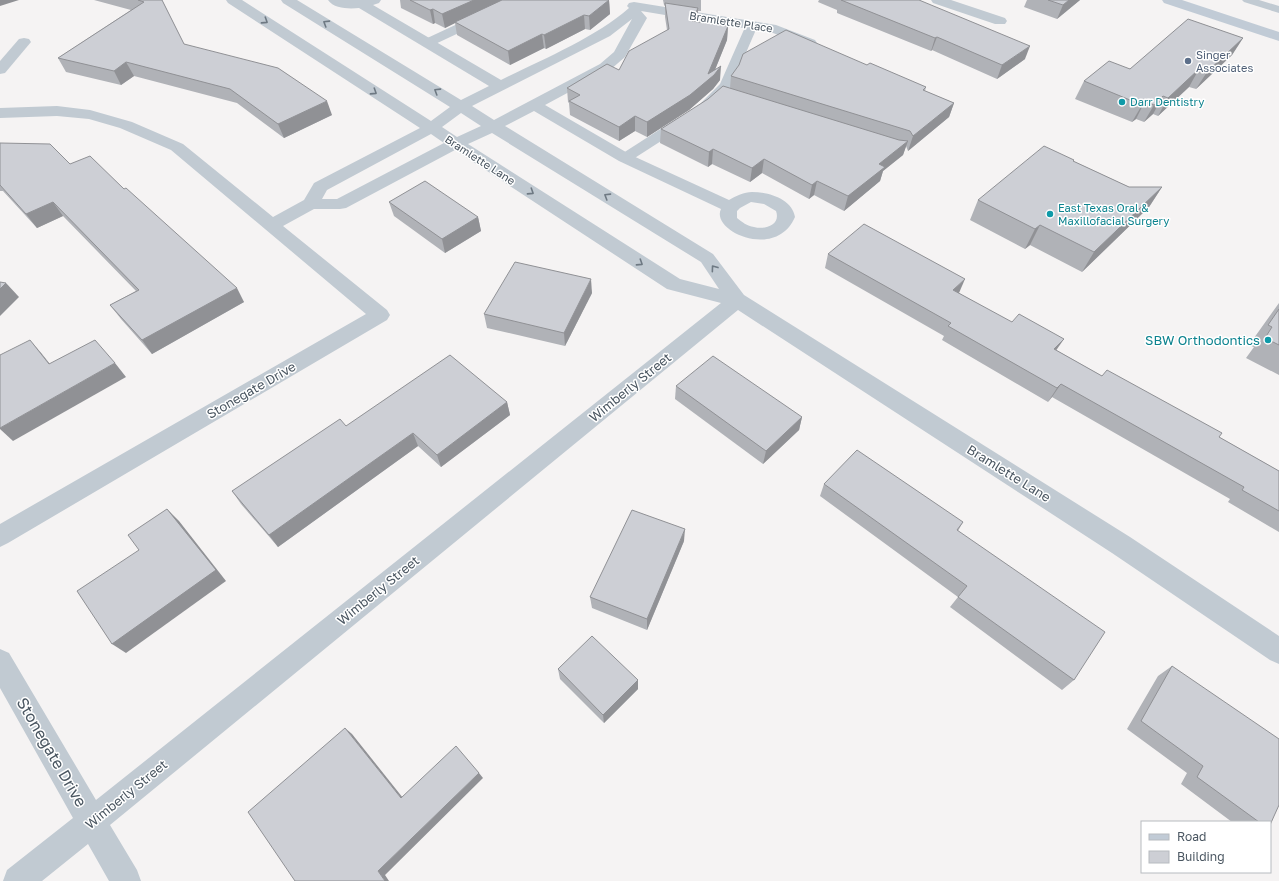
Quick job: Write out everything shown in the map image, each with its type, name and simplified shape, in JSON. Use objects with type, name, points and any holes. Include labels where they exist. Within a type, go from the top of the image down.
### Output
[{"type":"main road","points":[[1169,0],[1279,37]]},
{"type":"street","name":"Bramlette Lane","points":[[233,0],[674,284],[737,300],[1121,545],[1279,651]]},
{"type":"street","name":"Bramlette Lane","points":[[288,0],[707,258],[737,300]]},
{"type":"street","points":[[335,0],[345,4],[368,2],[427,43],[500,86]]},
{"type":"street","points":[[938,0],[1000,21]]},
{"type":"street","points":[[271,225],[311,204],[340,204],[455,144],[494,126],[605,67],[614,60],[625,46],[640,18],[634,6],[624,20],[605,33],[461,106],[431,128],[320,187],[311,204]]},
{"type":"street","name":"Bramlette Place","points":[[634,6],[776,29],[820,48]]},
{"type":"street","points":[[0,70],[24,42]]},
{"type":"street","points":[[534,105],[625,158],[730,207]]},
{"type":"street","name":"Stonegate Drive","points":[[0,113],[47,111],[79,113],[106,119],[144,132],[177,147],[380,315],[0,536]]},
{"type":"street","name":"Wimberly Street","points":[[18,881],[737,300]]},
{"type":"street","name":"Stonegate Drive","points":[[0,662],[126,881]]},
{"type":"lane","points":[[427,43],[506,7],[517,0]]},
{"type":"lane","points":[[1248,0],[1279,10]]},
{"type":"lane","points":[[625,158],[695,113],[719,93],[730,78],[752,25]]},
{"type":"lane","points":[[719,93],[734,98]]},
{"type":"building","points":[[138,0],[162,0],[184,44],[278,68],[327,101],[278,124],[230,89],[126,62],[114,71],[58,58],[144,2]]},
{"type":"building","points":[[410,0],[474,0],[442,14]]},
{"type":"building","points":[[502,0],[609,0],[589,16],[584,15],[508,51],[455,22]]},
{"type":"building","points":[[841,0],[919,0],[1030,46],[1002,65],[937,37],[935,38]]},
{"type":"building","points":[[1048,0],[1069,0],[1063,5]]},
{"type":"building","points":[[665,3],[698,8],[692,21],[728,26],[708,74],[721,66],[714,75],[690,95],[647,122],[635,116],[619,127],[569,101],[580,95],[567,88],[607,64],[619,70],[629,51],[669,29]]},
{"type":"building","points":[[1188,19],[1243,38],[1207,72],[1199,69],[1168,98],[1163,96],[1154,105],[1145,101],[1142,105],[1084,81],[1109,61],[1130,69]]},
{"type":"building","points":[[786,30],[867,65],[870,63],[926,87],[923,90],[954,103],[913,136],[910,131],[731,76],[739,65],[743,54]]},
{"type":"building","points":[[723,86],[899,140],[908,141],[879,164],[885,167],[848,196],[817,181],[812,185],[764,159],[752,168],[713,149],[709,152],[661,129],[708,99]]},
{"type":"building","points":[[0,143],[50,144],[70,164],[90,156],[124,189],[126,188],[237,288],[142,340],[110,305],[139,290],[53,202],[26,214],[0,185]]},
{"type":"building","name":"East Texas Oral & Maxillofacial Surgery","points":[[1044,146],[1129,187],[1162,187],[1094,252],[1040,225],[1035,229],[978,200]]},
{"type":"building","points":[[425,181],[478,217],[442,239],[389,202]]},
{"type":"building","points":[[864,224],[965,279],[953,290],[1012,322],[1019,314],[1064,339],[1054,349],[1102,376],[1107,370],[1222,433],[1219,437],[1279,471],[1279,511],[1242,490],[1244,487],[1061,384],[1057,388],[948,326],[951,323],[828,254]]},
{"type":"building","points":[[515,262],[591,279],[564,333],[484,314]]},
{"type":"building","points":[[0,282],[6,283],[0,289]]},
{"type":"building","points":[[1279,309],[1279,345],[1265,338],[1272,327],[1268,325]]},
{"type":"building","points":[[30,340],[49,364],[95,340],[115,363],[0,428],[0,355]]},
{"type":"building","points":[[450,355],[507,402],[437,455],[413,433],[269,535],[232,491],[340,419],[346,426]]},
{"type":"building","points":[[713,356],[802,417],[766,451],[676,386]]},
{"type":"building","points":[[857,450],[963,522],[957,530],[1105,632],[1074,680],[958,597],[967,586],[824,484]]},
{"type":"building","points":[[167,509],[216,570],[112,644],[77,591],[139,550],[128,535]]},
{"type":"building","points":[[632,510],[685,529],[647,619],[590,597]]},
{"type":"building","points":[[592,636],[638,680],[603,715],[558,669]]},
{"type":"building","points":[[1172,666],[1279,739],[1279,805],[1271,823],[1271,821],[1258,821],[1197,777],[1203,766],[1141,721]]},
{"type":"building","points":[[345,728],[401,798],[456,746],[479,773],[378,871],[385,881],[295,881],[248,812]]},
{"type":"place","name":"Singer Associates","points":[[1188,61]]},
{"type":"place","name":"Darr Dentistry","points":[[1122,102]]},
{"type":"place","name":"East Texas Oral & Maxillofacial Surgery","points":[[1050,214]]},
{"type":"place","name":"SBW Orthodontics","points":[[1268,340]]}]
